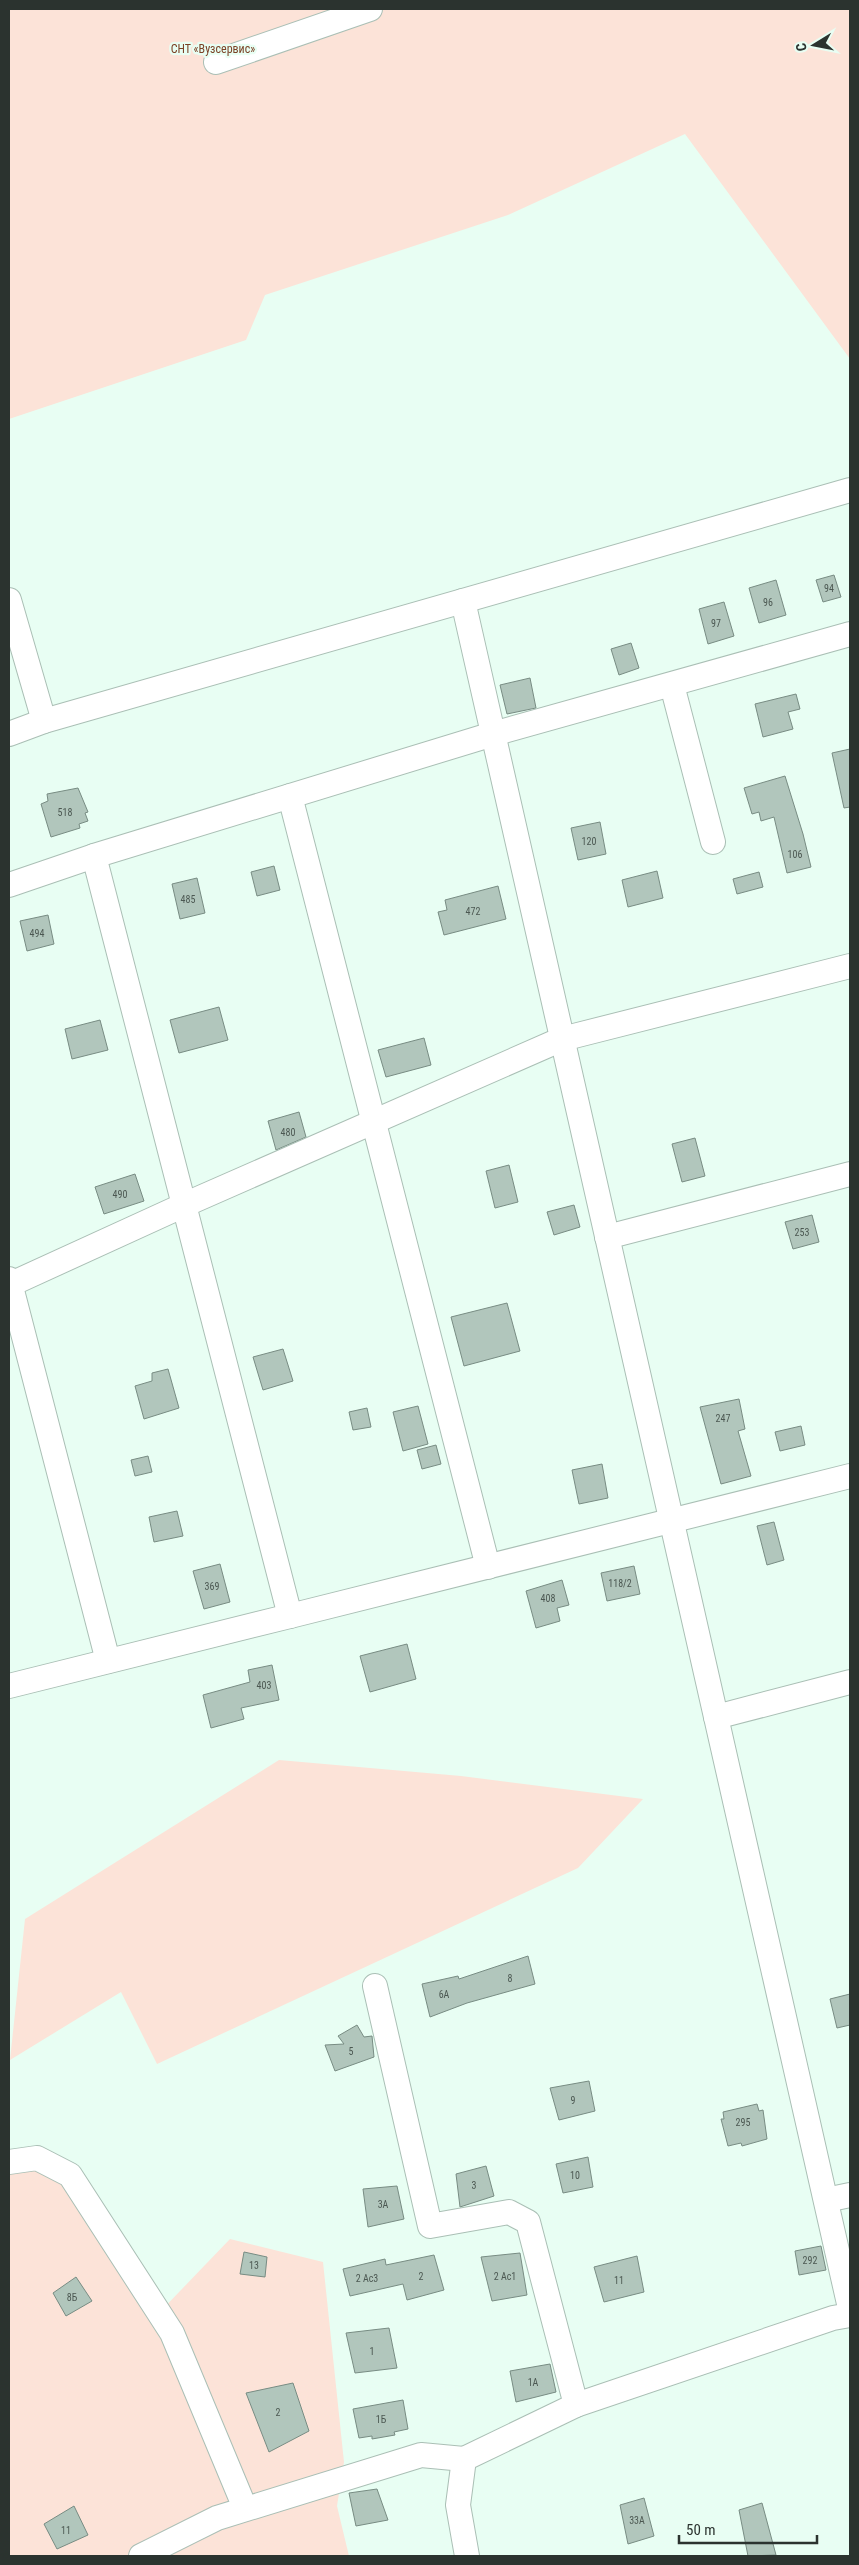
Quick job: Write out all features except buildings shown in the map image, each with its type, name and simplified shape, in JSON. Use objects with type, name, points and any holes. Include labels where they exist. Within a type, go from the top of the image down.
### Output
[{"type":"street","points":[[216,62],[370,9]]},
{"type":"street","points":[[9,734],[44,721],[850,490]]},
{"type":"street","points":[[9,600],[44,721]]},
{"type":"street","points":[[463,601],[850,2308]]},
{"type":"street","points":[[9,885],[94,856],[493,734],[850,634]]},
{"type":"street","points":[[672,685],[713,842]]},
{"type":"street","points":[[290,796],[488,1567]]},
{"type":"street","points":[[94,856],[290,1616]]},
{"type":"street","points":[[108,1661],[9,1283],[562,1039],[850,966]]},
{"type":"street","points":[[607,1237],[850,1174]]},
{"type":"street","points":[[9,1686],[672,1522],[850,1476]]},
{"type":"street","points":[[716,1717],[850,1682]]},
{"type":"street","points":[[375,1986],[430,2226],[509,2212],[528,2222],[576,2405]]},
{"type":"street","points":[[9,2162],[37,2158],[70,2175],[172,2333],[245,2508]]},
{"type":"street","points":[[826,2200],[850,2195]]},
{"type":"street","points":[[141,2556],[217,2518],[421,2455],[464,2459],[576,2405],[833,2318],[850,2315]]},
{"type":"street","points":[[464,2459],[458,2505],[467,2556]]},
{"type":"green space","name":"СНТ «Вузсервис»","points":[[9,9],[850,9],[850,359],[685,134],[508,215],[265,295],[246,340],[9,419]]},
{"type":"green space","points":[[279,1760],[461,1776],[643,1799],[578,1868],[157,2064],[121,1992],[10,2060],[25,1919]]},
{"type":"green space","points":[[20,2159],[68,2183],[156,2316],[230,2239],[323,2262],[344,2462],[337,2506],[349,2556],[9,2556],[9,2164]]}]
